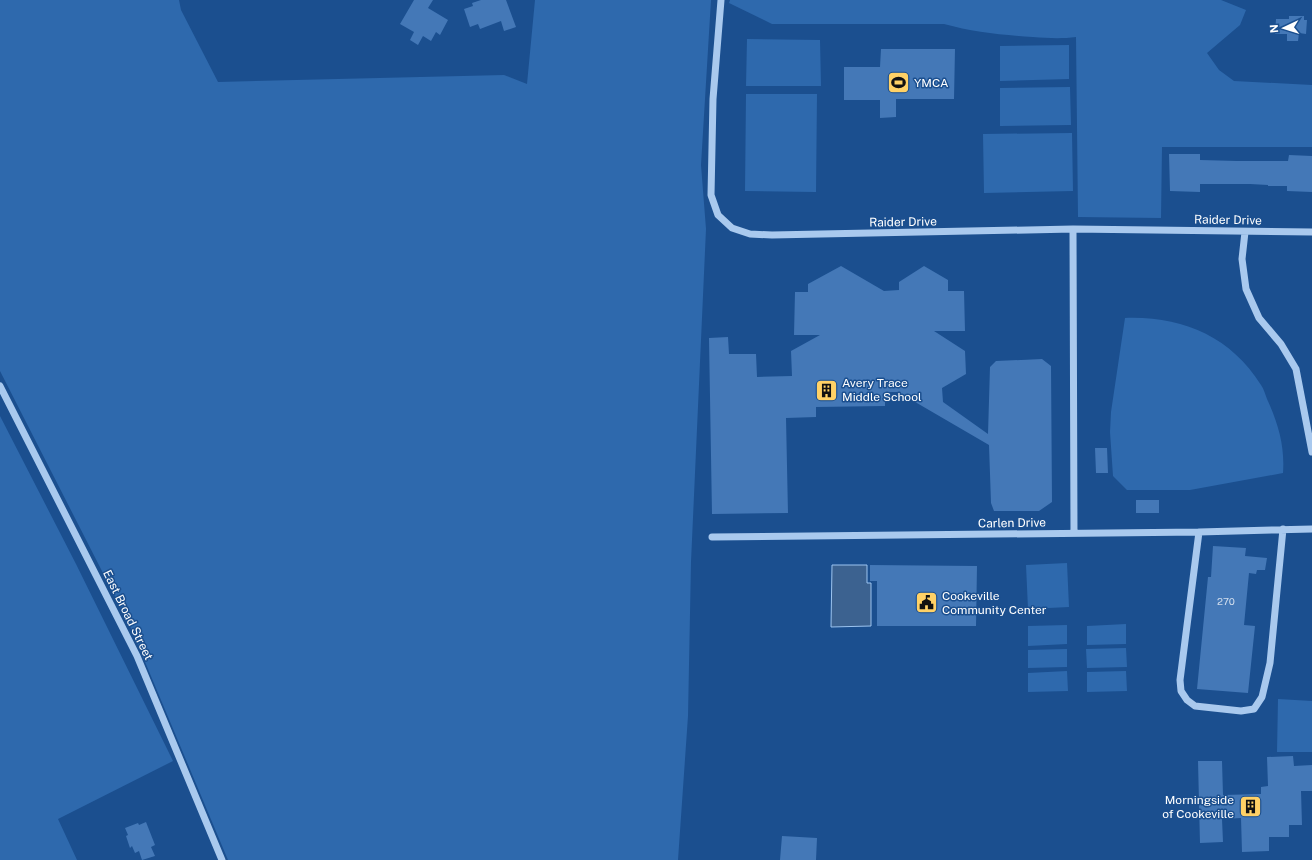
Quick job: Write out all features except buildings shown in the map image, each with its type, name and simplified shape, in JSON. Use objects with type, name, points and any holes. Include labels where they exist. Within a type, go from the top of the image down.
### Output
[{"type":"street","name":"Raider Drive","points":[[721,0],[713,99],[711,195],[718,215],[732,228],[750,234],[772,235],[1073,229],[1312,232]]},
{"type":"street","points":[[1073,229],[1074,533]]},
{"type":"street","points":[[1245,232],[1242,259],[1246,289],[1259,318],[1281,344],[1296,369],[1312,452]]},
{"type":"street","name":"East Broad Street","points":[[0,386],[137,656],[222,860]]},
{"type":"street","points":[[1199,532],[1180,680],[1181,691],[1187,700],[1195,706],[1241,711],[1254,709],[1262,697],[1270,663],[1283,529]]},
{"type":"street","name":"Carlen Drive","points":[[712,537],[1199,532],[1312,529]]},
{"type":"shaded area","points":[[0,0],[179,0],[181,10],[218,82],[504,75],[527,84],[535,0],[711,0],[701,165],[706,229],[691,562],[688,716],[678,860],[228,860],[130,626],[0,371]]},
{"type":"shaded area","points":[[730,0],[1221,0],[1246,10],[1240,25],[1207,53],[1219,70],[1234,81],[1312,85],[1312,147],[1162,147],[1161,218],[1078,217],[1076,37],[1054,38],[1010,35],[977,31],[944,24],[772,24],[729,3]]},
{"type":"shaded area","points":[[747,39],[820,40],[821,86],[746,86]]},
{"type":"shaded area","points":[[1069,45],[1069,79],[1000,81],[1000,46]]},
{"type":"shaded area","points":[[1070,87],[1071,125],[1000,126],[1000,88]]},
{"type":"shaded area","points":[[746,94],[817,94],[816,192],[745,191]]},
{"type":"shaded area","points":[[1072,133],[1073,191],[984,193],[983,134]]},
{"type":"shaded area","points":[[1125,318],[1146,318],[1185,325],[1203,332],[1235,354],[1249,368],[1264,390],[1280,435],[1283,453],[1283,473],[1190,490],[1127,490],[1113,476],[1110,432],[1111,412]]},
{"type":"shaded area","points":[[0,416],[76,564],[173,761],[58,819],[77,860],[0,860]]},
{"type":"shaded area","points":[[1067,563],[1069,607],[1028,609],[1026,565]]},
{"type":"shaded area","points":[[832,565],[867,565],[867,583],[871,583],[871,626],[831,627]]},
{"type":"shaded area","points":[[1126,624],[1126,644],[1087,645],[1087,626]]},
{"type":"shaded area","points":[[1067,625],[1067,644],[1028,646],[1028,626]]},
{"type":"shaded area","points":[[1126,648],[1127,667],[1087,668],[1086,649]]},
{"type":"shaded area","points":[[1067,649],[1067,667],[1028,668],[1028,650]]},
{"type":"shaded area","points":[[1067,671],[1068,691],[1028,692],[1028,673]]},
{"type":"shaded area","points":[[1126,671],[1127,691],[1087,692],[1087,672]]},
{"type":"shaded area","points":[[1278,699],[1312,701],[1312,752],[1277,752]]},
{"type":"place","name":"YMCA","points":[[899,83]]},
{"type":"place","name":"Avery Trace Middle School","points":[[826,390]]},
{"type":"place","name":"Cookeville Community Center","points":[[927,603]]},
{"type":"place","name":"Morningside of Cookeville","points":[[1250,807]]}]
